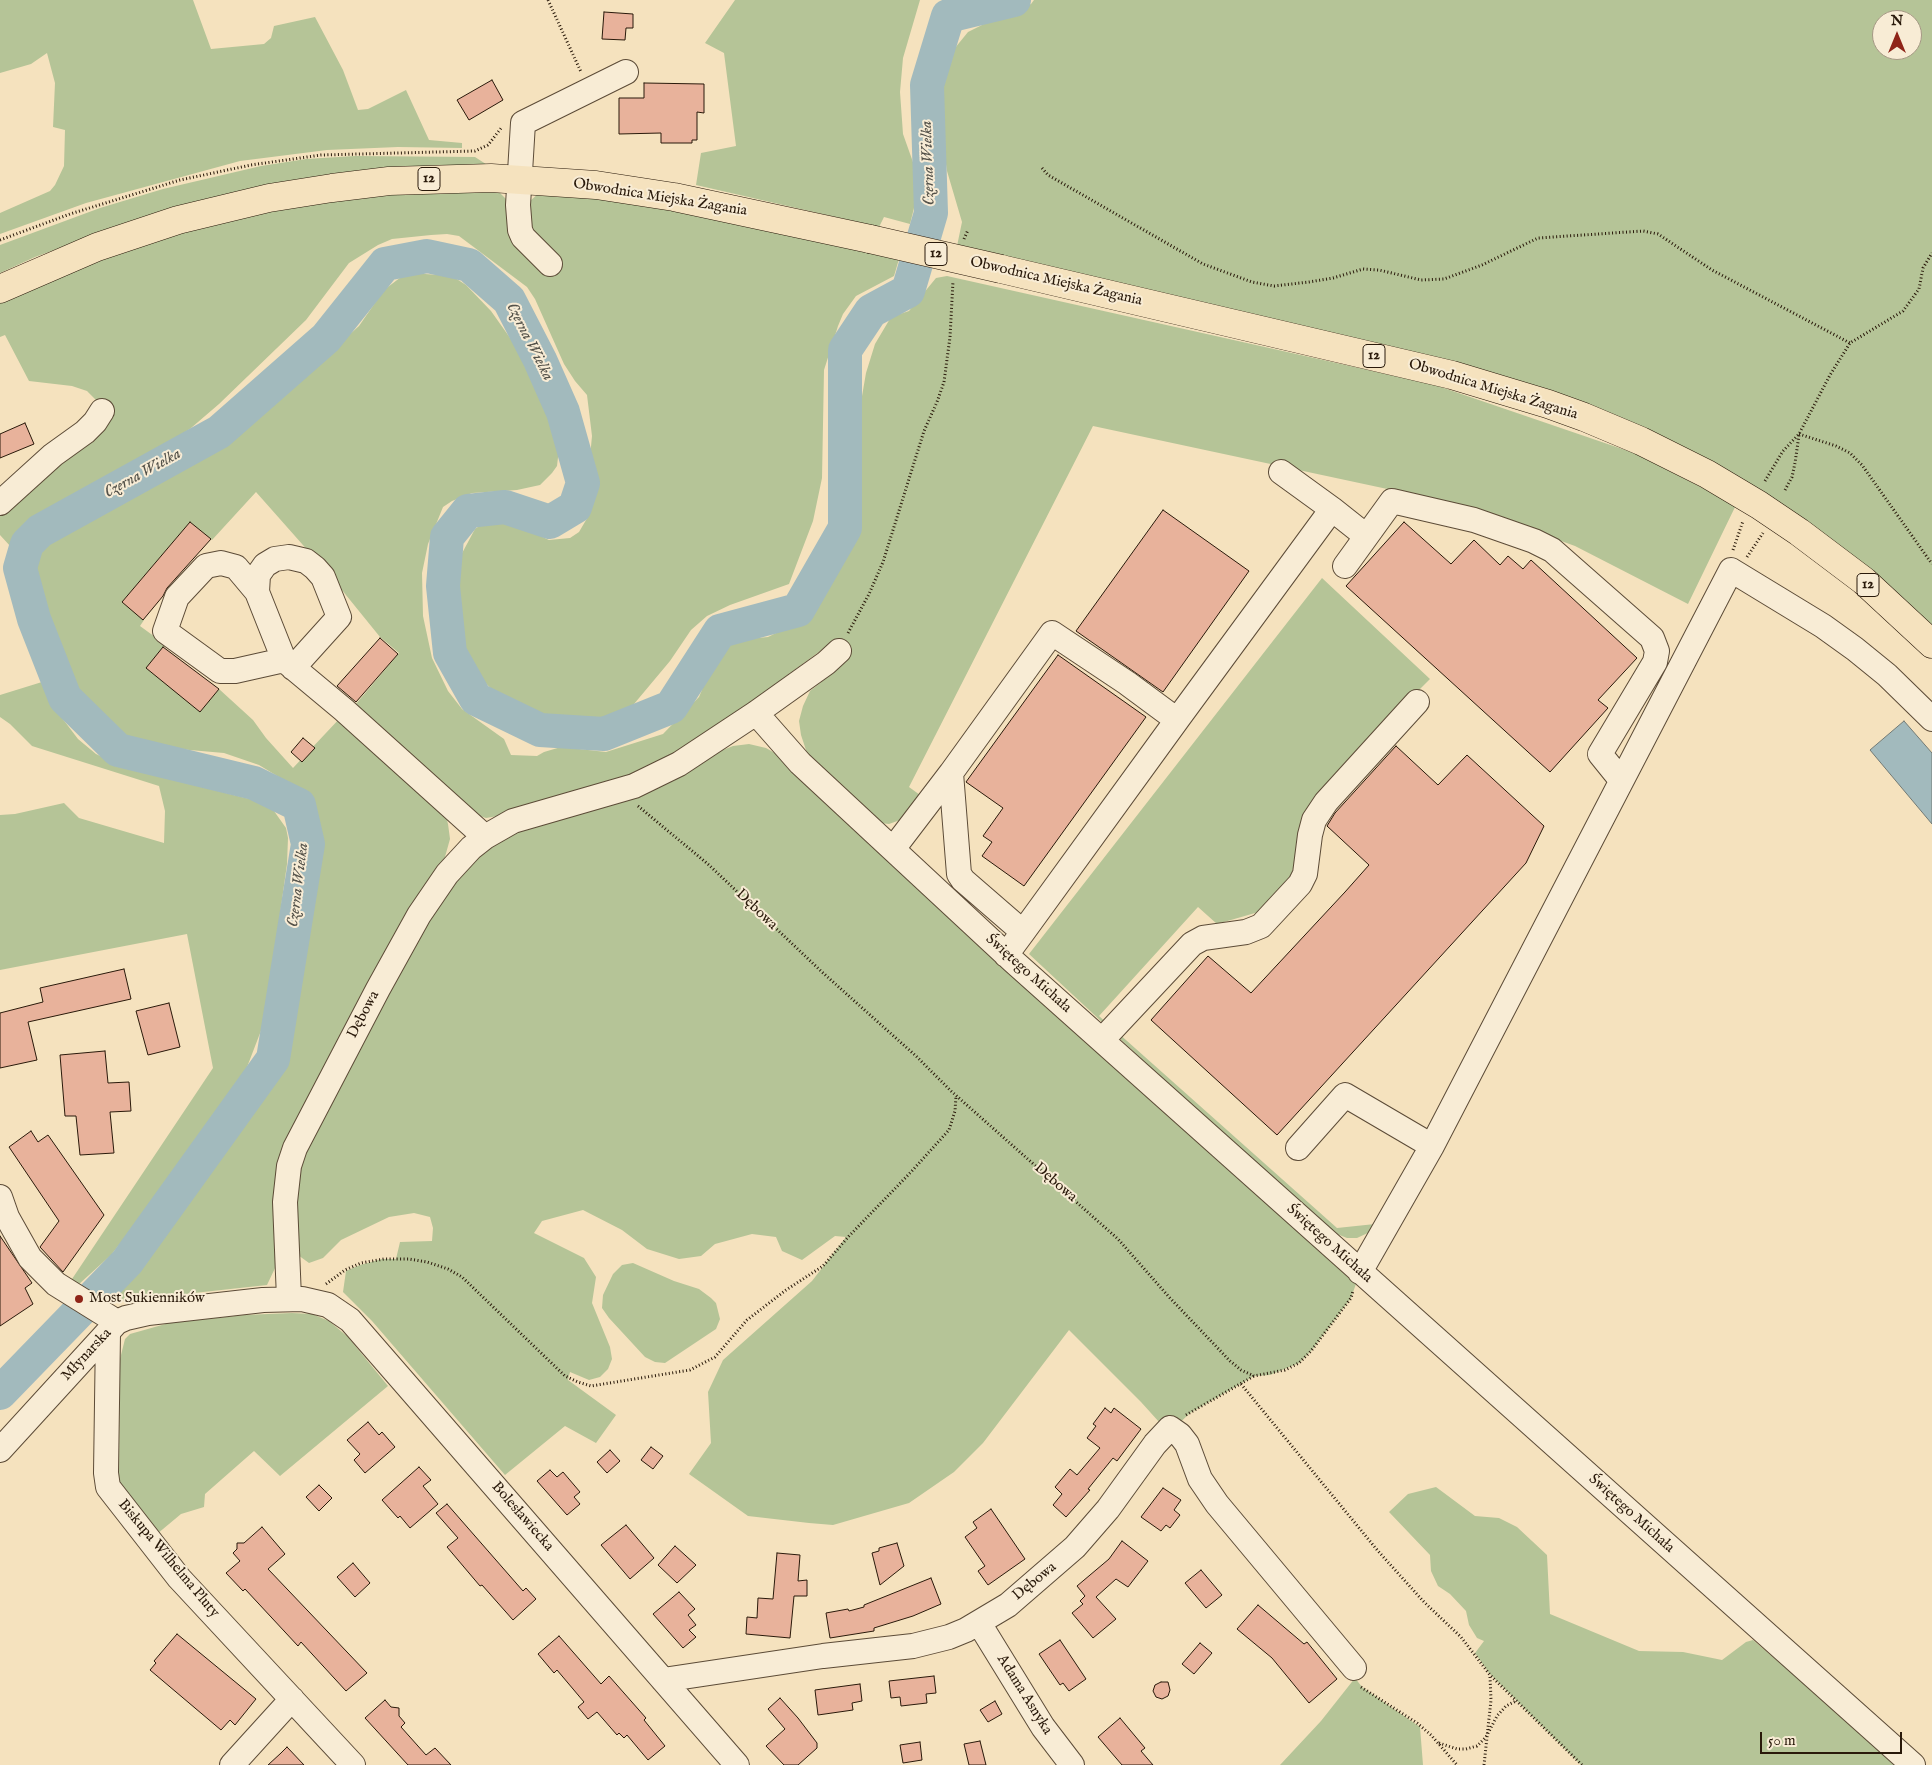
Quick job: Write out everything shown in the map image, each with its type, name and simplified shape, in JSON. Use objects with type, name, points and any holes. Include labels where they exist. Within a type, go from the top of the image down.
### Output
[{"type":"main road","name":"Obwodnica Miejska Żagania","points":[[0,289],[55,264],[128,236],[178,220],[241,204],[332,188],[389,181],[482,178],[596,185],[674,197],[870,239],[1452,375],[1548,404],[1584,417],[1641,442],[1707,474],[1759,505],[1800,532],[1864,581],[1932,644]]},
{"type":"street","points":[[550,264],[524,237],[520,230],[518,205],[523,123],[626,72]]},
{"type":"street","points":[[0,503],[53,455],[85,432],[102,411]]},
{"type":"street","points":[[1281,472],[1366,536]]},
{"type":"street","points":[[1345,566],[1392,501],[1474,520],[1534,541],[1552,550],[1652,638],[1657,651],[1655,662],[1600,754],[1621,780]]},
{"type":"street","points":[[1006,954],[1332,510]]},
{"type":"street","points":[[257,592],[258,575],[265,565],[275,559],[290,557],[306,561],[322,577],[339,617],[288,664],[235,671],[220,671],[165,631],[177,597],[206,566],[221,563],[236,567],[257,592],[288,664],[344,710],[485,837]]},
{"type":"street","points":[[1360,1272],[1432,1146],[1731,570],[1822,626],[1855,649],[1887,675],[1932,719]]},
{"type":"street","points":[[893,849],[951,773],[1052,633],[1177,720]]},
{"type":"street","points":[[617,791],[652,778],[679,764],[756,714],[826,663],[839,651]]},
{"type":"street","points":[[1102,1040],[1192,944],[1203,938],[1246,932],[1261,926],[1294,891],[1305,874],[1314,820],[1326,802],[1417,702]]},
{"type":"street","name":"Świętego Michała","points":[[756,714],[800,764],[1006,954],[1913,1765]]},
{"type":"street","points":[[951,773],[959,874],[1023,932]]},
{"type":"street","name":"Dębowa","points":[[289,1298],[285,1202],[289,1166],[294,1148],[419,915],[447,874],[471,848],[485,837],[524,817],[617,791]]},
{"type":"street","points":[[1298,1148],[1345,1095],[1432,1146]]},
{"type":"street","points":[[0,1197],[7,1217],[30,1258],[56,1284],[109,1322]]},
{"type":"street","name":"Bolesławiecka","points":[[289,1298],[315,1300],[339,1311],[350,1320],[737,1765]]},
{"type":"street","name":"Młynarska","points":[[0,1450],[109,1322],[148,1313],[206,1305],[289,1298]]},
{"type":"street","name":"Biskupa Wilhelma Pluty","points":[[109,1322],[106,1473],[108,1486],[179,1578],[353,1765]]},
{"type":"street","points":[[1170,1428],[1188,1444],[1200,1479],[1217,1504],[1354,1668]]},
{"type":"street","name":"Dębowa","points":[[663,1680],[823,1656],[913,1646],[950,1637],[979,1623],[1023,1592],[1076,1547],[1108,1509],[1155,1444],[1170,1428]]},
{"type":"street","name":"Adama Asnyka","points":[[979,1623],[1043,1727],[1072,1765]]},
{"type":"street","points":[[232,1765],[292,1699]]},
{"type":"path","points":[[548,0],[589,90]]},
{"type":"path","points":[[0,240],[14,233],[146,189],[197,176],[252,165],[321,155],[475,151],[488,145],[509,119],[523,123]]},
{"type":"path","points":[[1042,168],[1048,175],[1203,264],[1252,282],[1274,286],[1309,282],[1333,278],[1363,269],[1379,270],[1421,280],[1444,279],[1482,265],[1538,238],[1643,232],[1658,234],[1712,270],[1850,343]]},
{"type":"path","points":[[962,243],[968,230]]},
{"type":"path","points":[[1764,482],[1783,451],[1799,434],[1830,375],[1850,343],[1872,331],[1907,306],[1919,289],[1922,268],[1932,253]]},
{"type":"path","points":[[839,651],[869,594],[883,562],[917,451],[944,382],[950,337],[953,280]]},
{"type":"path","points":[[1785,490],[1792,477],[1799,434]]},
{"type":"path","points":[[1799,434],[1836,446],[1862,464],[1932,564]]},
{"type":"path","points":[[1731,570],[1738,534],[1744,520]]},
{"type":"path","points":[[1731,570],[1752,552],[1764,531]]},
{"type":"path","name":"Dębowa","points":[[617,791],[651,816],[709,865],[956,1095],[1118,1238],[1169,1297],[1230,1361],[1241,1370],[1254,1376]]},
{"type":"path","points":[[315,1300],[320,1289],[332,1279],[345,1270],[361,1263],[384,1259],[427,1262],[462,1276],[565,1376],[578,1382],[591,1386],[690,1370],[715,1357],[747,1320],[786,1290],[823,1266],[949,1130],[955,1111],[956,1095]]},
{"type":"path","points":[[1170,1428],[1187,1414],[1254,1376],[1285,1370],[1298,1363],[1311,1352],[1351,1298],[1360,1272]]},
{"type":"path","points":[[1241,1384],[1295,1447],[1356,1525],[1424,1602],[1461,1637],[1490,1675],[1582,1765]]},
{"type":"path","points":[[1354,1668],[1361,1687],[1417,1724],[1438,1743],[1457,1765]]},
{"type":"path","points":[[1484,1765],[1491,1700],[1490,1675]]},
{"type":"path","points":[[1438,1743],[1457,1749],[1478,1746],[1486,1737],[1497,1716],[1506,1706],[1517,1701]]},
{"type":"green space","points":[[0,0],[193,0],[211,49],[264,44],[271,38],[274,26],[315,17],[343,70],[358,110],[368,109],[406,90],[429,140],[462,143],[462,148],[398,147],[327,150],[240,161],[86,203],[0,234],[0,213],[50,191],[55,185],[64,166],[65,130],[53,127],[55,83],[47,53],[31,64],[0,73]]},
{"type":"green space","points":[[735,0],[920,0],[903,58],[900,92],[903,134],[914,165],[915,204],[910,224],[884,217],[879,227],[696,185],[701,153],[736,146],[724,53],[705,43]]},
{"type":"green space","points":[[1034,0],[1932,0],[1932,627],[1712,464],[957,246],[962,222],[947,171],[938,112],[942,70],[955,48],[968,32],[1008,12],[1031,4]]},
{"type":"green space","points":[[355,156],[475,157],[492,168],[90,237],[35,257],[0,273],[0,245],[100,208],[163,189],[261,166],[306,159]]},
{"type":"green space","points":[[498,191],[527,227],[530,201],[539,193],[623,199],[899,259],[894,276],[856,296],[843,314],[838,326],[824,370],[822,478],[813,521],[789,584],[730,605],[707,616],[691,630],[670,661],[629,710],[618,717],[595,721],[563,720],[520,709],[500,698],[473,670],[461,644],[457,600],[460,557],[475,529],[482,524],[497,521],[525,529],[549,540],[570,538],[579,532],[589,515],[593,478],[590,457],[592,436],[587,395],[564,364],[535,299],[527,287],[459,236],[447,234],[392,239],[378,245],[349,263],[306,320],[219,404],[191,428],[159,450],[38,516],[11,547],[0,535],[0,503],[99,403],[87,391],[72,386],[29,381],[5,335],[0,337],[0,300],[54,275],[177,230],[357,194]]},
{"type":"green space","points":[[412,273],[452,276],[466,285],[491,311],[520,352],[551,412],[560,440],[557,466],[540,485],[517,490],[472,493],[443,507],[428,544],[422,573],[423,616],[432,658],[448,691],[462,709],[504,739],[511,755],[537,756],[561,747],[606,752],[663,734],[699,697],[718,651],[737,640],[768,637],[806,618],[828,590],[849,550],[858,503],[857,425],[866,373],[875,344],[891,317],[909,311],[936,278],[947,276],[1435,385],[1634,453],[1736,505],[1688,604],[1575,546],[1492,516],[1392,490],[1093,426],[909,787],[920,795],[900,820],[889,824],[880,823],[815,763],[807,753],[801,735],[799,721],[810,691],[840,667],[842,658],[835,640],[716,728],[684,749],[626,777],[498,816],[486,818],[477,815],[355,705],[399,653],[380,637],[333,579],[256,492],[212,540],[190,522],[122,602],[144,620],[140,626],[166,645],[147,668],[200,711],[219,689],[253,720],[266,738],[293,768],[341,717],[445,813],[450,839],[443,864],[313,1094],[276,1266],[267,1285],[112,1302],[114,1292],[153,1244],[219,1155],[284,1054],[295,1021],[298,965],[319,820],[316,809],[302,791],[259,765],[224,753],[167,748],[123,738],[87,707],[60,663],[47,627],[48,614],[36,577],[35,558],[44,542],[59,531],[88,518],[189,464],[232,435],[281,397],[359,326],[384,290],[401,277]]},
{"type":"green space","points":[[1322,578],[1430,679],[1384,725],[1300,828],[1291,880],[1262,911],[1217,924],[1198,907],[1099,1016],[1337,1228],[1375,1224],[1370,1232],[1357,1238],[1347,1238],[1332,1232],[1249,1159],[1029,954]]},
{"type":"green space","points":[[42,682],[59,714],[78,739],[96,754],[113,762],[163,777],[261,802],[274,811],[286,828],[288,838],[287,864],[262,1028],[239,1088],[195,1149],[111,1255],[78,1285],[72,1279],[213,1068],[187,934],[0,970],[0,815],[15,814],[64,803],[79,818],[164,843],[165,811],[159,786],[32,746],[10,724],[0,717],[0,695]]},
{"type":"green space","points":[[749,744],[766,748],[780,756],[1357,1281],[1351,1298],[1312,1350],[1299,1363],[1270,1375],[1254,1376],[1190,1413],[1169,1433],[1141,1402],[1069,1330],[983,1443],[954,1472],[909,1503],[833,1525],[809,1523],[748,1516],[689,1474],[711,1443],[708,1392],[723,1360],[812,1281],[846,1237],[835,1236],[802,1260],[782,1251],[776,1237],[752,1234],[715,1244],[701,1256],[679,1259],[647,1249],[622,1230],[583,1210],[542,1221],[534,1233],[584,1258],[596,1277],[592,1303],[610,1347],[612,1359],[608,1369],[600,1377],[589,1380],[570,1372],[568,1380],[616,1415],[596,1443],[565,1426],[505,1475],[372,1321],[343,1292],[346,1271],[382,1259],[396,1259],[400,1242],[432,1241],[433,1228],[430,1217],[414,1213],[389,1217],[341,1240],[323,1258],[309,1263],[298,1255],[295,1234],[297,1165],[441,898],[482,849],[510,834],[733,746]]},
{"type":"green space","points":[[633,1263],[674,1281],[699,1289],[711,1298],[716,1303],[720,1319],[716,1329],[665,1363],[655,1362],[645,1357],[602,1308],[603,1295],[613,1274],[622,1265]]},
{"type":"green space","points":[[312,1314],[329,1321],[348,1337],[388,1386],[280,1476],[254,1451],[205,1494],[204,1507],[181,1514],[157,1534],[121,1486],[119,1476],[120,1359],[125,1339],[130,1334],[169,1323],[244,1315]]},
{"type":"green space","points":[[1436,1487],[1475,1516],[1499,1518],[1517,1527],[1547,1555],[1550,1614],[1639,1651],[1683,1652],[1722,1660],[1746,1642],[1753,1640],[1900,1765],[1581,1765],[1489,1673],[1475,1653],[1484,1641],[1477,1638],[1469,1625],[1466,1611],[1450,1594],[1438,1586],[1431,1571],[1430,1555],[1389,1512],[1408,1494]]},
{"type":"green space","points":[[1355,1678],[1362,1687],[1420,1727],[1423,1765],[1280,1765],[1321,1721]]},
{"type":"water","points":[[1904,721],[1932,753],[1932,824],[1870,750]]},
{"type":"building","points":[[604,12],[633,14],[633,28],[626,28],[625,40],[602,39]]},
{"type":"building","points":[[492,80],[503,100],[469,120],[457,100]]},
{"type":"building","points":[[644,83],[704,84],[704,113],[697,112],[697,140],[692,140],[692,143],[661,143],[661,133],[619,134],[619,98],[644,98]]},
{"type":"building","points":[[25,423],[34,444],[0,458],[0,434]]},
{"type":"building","points":[[1163,510],[1249,571],[1163,692],[1076,631]]},
{"type":"building","points":[[190,522],[211,539],[167,588],[163,596],[143,620],[122,602]]},
{"type":"building","points":[[1404,522],[1451,564],[1474,540],[1500,565],[1508,556],[1523,569],[1531,560],[1637,658],[1598,700],[1608,708],[1550,772],[1346,586]]},
{"type":"building","points":[[380,638],[398,654],[356,702],[337,686]]},
{"type":"building","points":[[163,647],[219,689],[200,712],[146,668]]},
{"type":"building","points":[[1058,655],[1146,717],[1024,886],[982,856],[992,842],[983,836],[1003,808],[966,782]]},
{"type":"building","points":[[303,738],[315,748],[302,762],[291,752]]},
{"type":"building","points":[[1396,746],[1438,785],[1467,755],[1544,826],[1526,863],[1277,1135],[1151,1020],[1208,956],[1251,993],[1345,892],[1369,865],[1327,826],[1335,813]]},
{"type":"building","points":[[124,969],[131,999],[28,1022],[37,1060],[0,1068],[0,1013],[43,1002],[40,988]]},
{"type":"building","points":[[169,1003],[180,1047],[148,1055],[136,1011]]},
{"type":"building","points":[[105,1051],[108,1083],[129,1082],[131,1111],[110,1112],[114,1153],[80,1155],[76,1116],[65,1116],[60,1055]]},
{"type":"building","points":[[31,1131],[38,1142],[48,1135],[104,1215],[63,1272],[40,1247],[59,1221],[9,1147]]},
{"type":"building","points":[[0,1236],[32,1283],[25,1288],[33,1304],[0,1326]]},
{"type":"building","points":[[1105,1408],[1111,1413],[1114,1408],[1141,1429],[1117,1461],[1113,1458],[1088,1489],[1090,1490],[1066,1517],[1053,1505],[1062,1494],[1055,1487],[1070,1469],[1077,1475],[1100,1448],[1087,1438],[1096,1426],[1093,1424]]},
{"type":"building","points":[[368,1422],[379,1435],[382,1432],[395,1447],[365,1473],[354,1460],[360,1454],[347,1440]]},
{"type":"building","points":[[651,1447],[663,1456],[653,1469],[641,1460]]},
{"type":"building","points":[[610,1450],[620,1461],[607,1473],[597,1462]]},
{"type":"building","points":[[419,1467],[431,1480],[423,1486],[438,1504],[410,1528],[382,1500]]},
{"type":"building","points":[[550,1470],[557,1477],[563,1472],[580,1492],[574,1497],[580,1504],[567,1515],[537,1481]]},
{"type":"building","points":[[319,1485],[332,1498],[319,1511],[306,1497]]},
{"type":"building","points":[[1163,1488],[1181,1500],[1174,1510],[1180,1515],[1170,1528],[1166,1525],[1161,1531],[1141,1517]]},
{"type":"building","points":[[447,1504],[523,1591],[526,1588],[536,1599],[513,1620],[482,1585],[480,1586],[447,1547],[458,1538],[436,1513]]},
{"type":"building","points":[[991,1509],[1025,1559],[988,1585],[978,1571],[985,1566],[965,1537],[977,1528],[973,1522]]},
{"type":"building","points":[[626,1525],[654,1558],[630,1579],[601,1545]]},
{"type":"building","points":[[262,1527],[285,1554],[268,1569],[367,1673],[346,1691],[301,1642],[298,1646],[245,1589],[243,1591],[226,1573],[240,1561],[233,1553],[237,1549],[237,1543],[244,1543]]},
{"type":"building","points":[[1122,1541],[1148,1561],[1128,1587],[1116,1579],[1096,1597],[1116,1619],[1093,1638],[1072,1613],[1083,1604],[1080,1601],[1085,1596],[1077,1586],[1109,1559]]},
{"type":"building","points":[[897,1543],[904,1566],[880,1585],[872,1553],[879,1551],[879,1548]]},
{"type":"building","points":[[675,1546],[696,1565],[677,1583],[658,1565]]},
{"type":"building","points":[[777,1553],[800,1555],[798,1581],[807,1580],[807,1596],[794,1596],[790,1638],[746,1634],[747,1617],[757,1618],[758,1598],[773,1599]]},
{"type":"building","points":[[353,1563],[370,1583],[355,1597],[337,1577]]},
{"type":"building","points":[[1201,1570],[1222,1595],[1206,1608],[1185,1583]]},
{"type":"building","points":[[931,1578],[941,1604],[913,1616],[874,1628],[874,1631],[830,1638],[826,1613],[848,1609],[849,1611],[864,1607],[864,1605]]},
{"type":"building","points":[[679,1592],[695,1609],[688,1615],[696,1625],[689,1630],[696,1637],[683,1648],[653,1614]]},
{"type":"building","points":[[1258,1605],[1304,1644],[1307,1642],[1337,1679],[1309,1703],[1272,1658],[1237,1629]]},
{"type":"building","points":[[177,1634],[256,1699],[235,1725],[230,1720],[221,1730],[150,1670],[156,1663],[154,1661]]},
{"type":"building","points":[[559,1636],[601,1684],[609,1676],[646,1718],[644,1720],[665,1746],[648,1760],[627,1735],[624,1738],[619,1733],[617,1735],[597,1712],[588,1719],[578,1707],[584,1702],[557,1670],[554,1673],[538,1654]]},
{"type":"building","points":[[1060,1640],[1086,1679],[1069,1691],[1063,1683],[1060,1685],[1039,1654]]},
{"type":"building","points":[[1200,1643],[1212,1653],[1194,1674],[1182,1664]]},
{"type":"building","points":[[934,1676],[936,1693],[926,1694],[927,1703],[901,1706],[900,1697],[891,1698],[889,1681]]},
{"type":"building","points":[[1161,1682],[1168,1682],[1170,1690],[1168,1696],[1162,1699],[1156,1697],[1153,1691],[1155,1685]]},
{"type":"building","points":[[860,1684],[862,1701],[852,1703],[853,1710],[818,1715],[815,1690]]},
{"type":"building","points":[[780,1698],[817,1743],[817,1748],[798,1765],[784,1765],[766,1746],[785,1729],[768,1709]]},
{"type":"building","points":[[385,1700],[391,1707],[399,1708],[399,1716],[405,1723],[401,1727],[426,1755],[435,1748],[451,1765],[408,1765],[365,1718]]},
{"type":"building","points":[[995,1701],[1002,1714],[988,1722],[980,1710]]},
{"type":"building","points":[[1120,1718],[1145,1748],[1141,1751],[1153,1765],[1122,1765],[1098,1737]]},
{"type":"building","points":[[980,1741],[986,1765],[969,1765],[964,1744]]},
{"type":"building","points":[[920,1742],[922,1760],[903,1763],[900,1745]]},
{"type":"building","points":[[287,1747],[304,1765],[268,1765],[281,1753]]},
{"type":"waterway","name":"Czerna Wielka","points":[[0,1393],[127,1262],[273,1059],[308,844],[299,805],[254,783],[118,750],[65,698],[34,619],[20,568],[27,544],[40,531],[219,432],[326,338],[385,264],[427,256],[469,265],[509,300],[540,360],[563,412],[583,483],[575,507],[550,522],[505,507],[468,511],[447,537],[443,586],[450,653],[476,699],[540,730],[604,734],[671,707],[720,631],[798,610],[845,528],[845,350],[871,311],[908,291],[931,213],[927,85],[948,16],[1014,0]]},
{"type":"place","name":"Most Sukienników","points":[[79,1299]]}]
